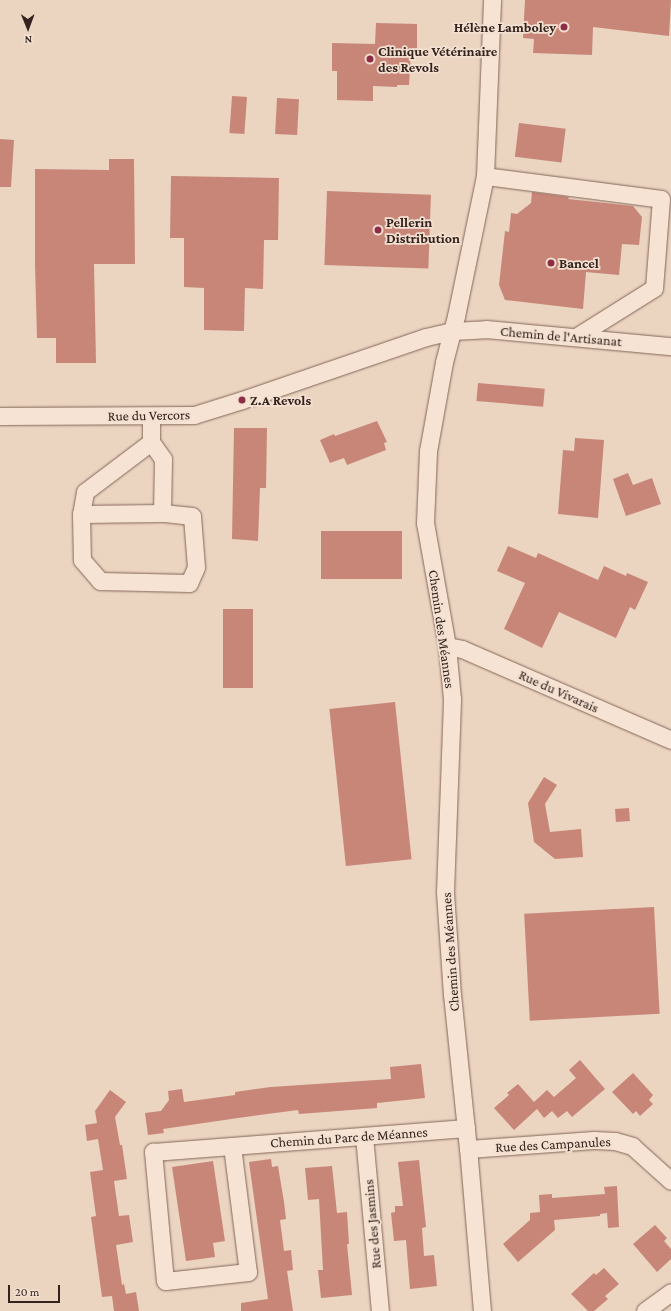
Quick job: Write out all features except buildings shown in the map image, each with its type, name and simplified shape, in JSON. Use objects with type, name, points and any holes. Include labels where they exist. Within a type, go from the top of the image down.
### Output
[{"type":"street","name":"Chemin des Méannes","points":[[482,1311],[468,1149],[452,995],[445,892],[452,699],[446,646],[425,523],[428,451],[444,362],[485,176],[492,0]]},
{"type":"street","points":[[485,176],[661,199],[654,288],[576,337]]},
{"type":"street","name":"Chemin de l'Artisanat","points":[[452,331],[486,330],[671,346]]},
{"type":"street","name":"Rue du Vercors","points":[[0,416],[194,415],[216,409],[426,337],[452,331]]},
{"type":"street","points":[[151,416],[151,442],[163,458],[162,513]]},
{"type":"street","points":[[82,514],[162,513],[192,516],[196,567],[189,583],[100,581],[82,560],[82,514],[85,492],[151,442]]},
{"type":"street","name":"Rue du Vivarais","points":[[446,646],[462,649],[671,740]]},
{"type":"street","name":"Chemin du Parc de Méannes","points":[[232,1146],[248,1272],[165,1281],[153,1152],[466,1128]]},
{"type":"street","name":"Rue des Jasmins","points":[[364,1136],[380,1311]]},
{"type":"street","name":"Rue des Campanules","points":[[468,1149],[594,1140],[615,1141],[632,1146],[671,1181]]},
{"type":"street","points":[[645,1311],[671,1292]]},
{"type":"place","name":"Hélène Lamboley","points":[[564,27]]},
{"type":"place","name":"Clinique Vétérinaire des Revols","points":[[370,59]]},
{"type":"place","name":"Pellerin Distribution","points":[[378,230]]},
{"type":"place","name":"Bancel","points":[[551,263]]},
{"type":"place","name":"Z.A Revols","points":[[242,400]]}]
